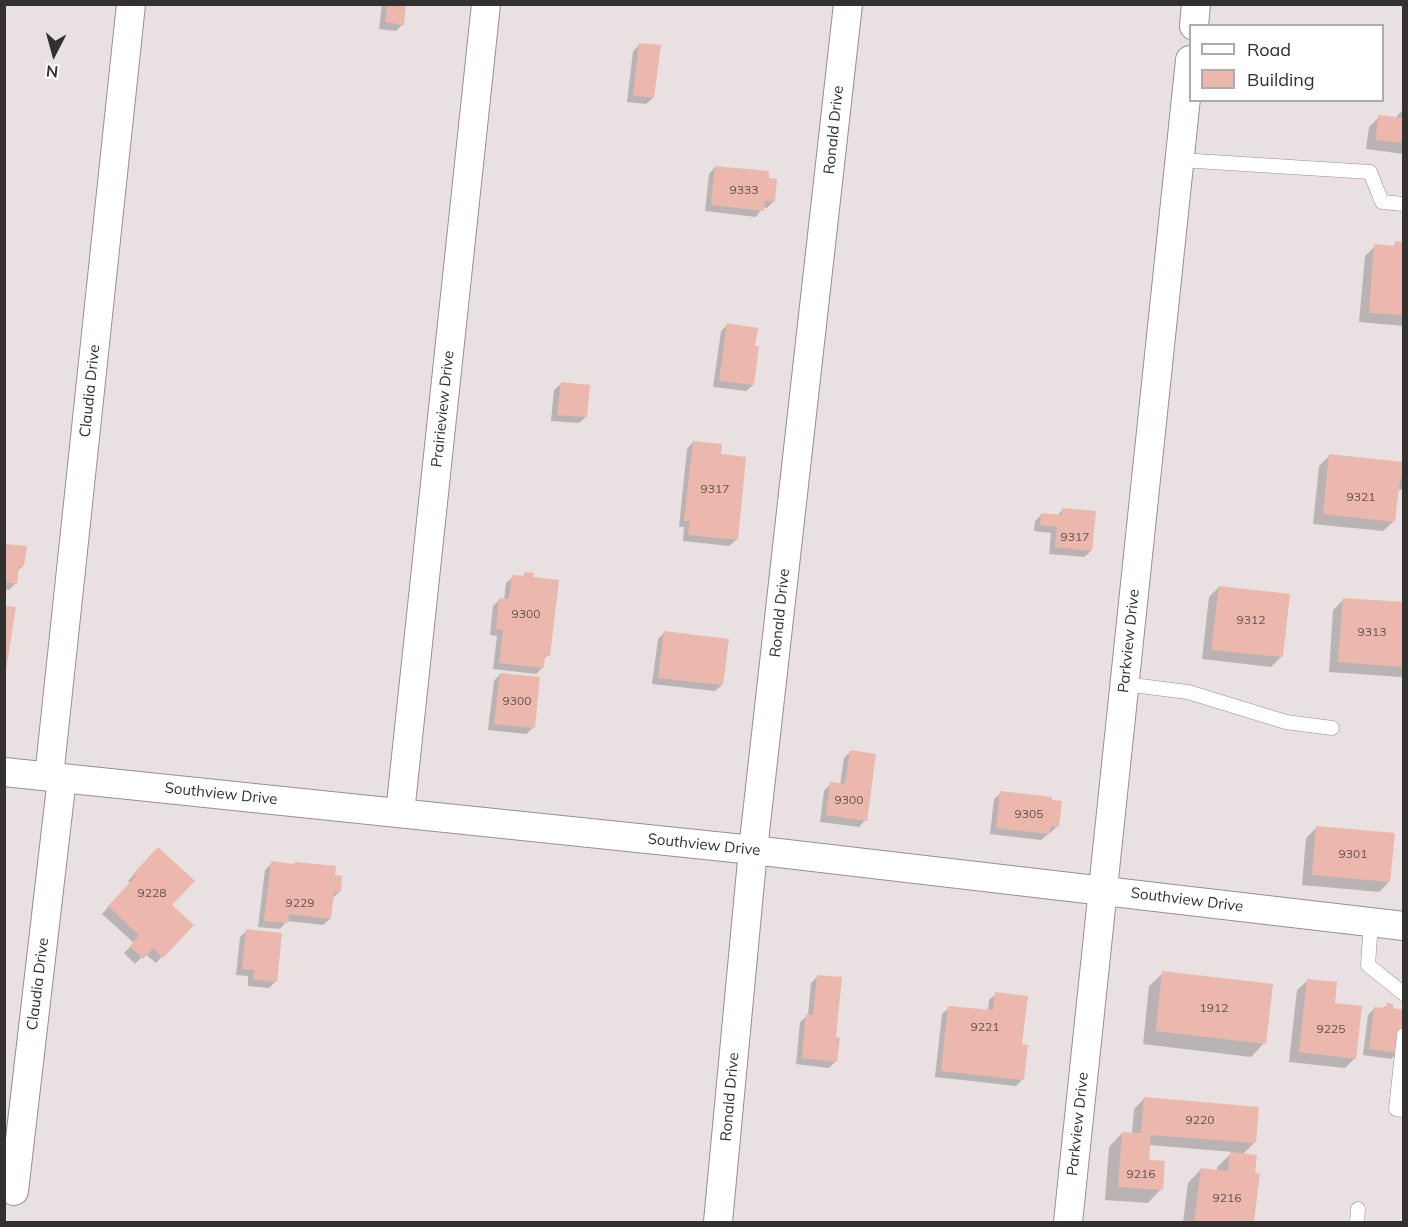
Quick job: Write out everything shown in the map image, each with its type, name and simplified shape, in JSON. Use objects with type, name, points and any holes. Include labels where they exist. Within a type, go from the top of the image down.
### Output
[{"type":"street","name":"Claudia Drive","points":[[14,1191],[131,4]]},
{"type":"street","name":"Prairieview Drive","points":[[400,813],[486,4]]},
{"type":"street","name":"Ronald Drive","points":[[718,1222],[753,850],[848,4]]},
{"type":"street","points":[[1194,24],[1196,4]]},
{"type":"street","name":"Parkview Drive","points":[[1068,1222],[1189,78]]},
{"type":"street","name":"Southview Drive","points":[[4,772],[753,850],[1404,926]]},
{"type":"lane","points":[[1180,160],[1370,172],[1382,202],[1404,204]]},
{"type":"lane","points":[[1125,684],[1188,692],[1286,722],[1332,728]]},
{"type":"lane","points":[[1371,922],[1368,965],[1404,994]]},
{"type":"lane","points":[[1404,1035],[1396,1110],[1404,1110]]},
{"type":"building","points":[[387,4],[406,4],[404,25],[385,22]]},
{"type":"building","points":[[639,43],[661,45],[654,98],[633,95]]},
{"type":"building","points":[[1378,115],[1404,118],[1404,143],[1376,140]]},
{"type":"building","points":[[715,166],[769,171],[769,178],[777,179],[775,202],[765,201],[764,211],[711,205]]},
{"type":"building","points":[[1395,241],[1404,242],[1404,315],[1369,313],[1374,244],[1395,246]]},
{"type":"building","points":[[727,323],[758,328],[755,346],[759,346],[754,385],[719,381]]},
{"type":"building","points":[[561,382],[590,385],[587,417],[557,415]]},
{"type":"building","points":[[693,441],[722,444],[721,454],[746,457],[738,540],[688,535],[690,521],[684,521]]},
{"type":"building","points":[[1329,454],[1404,462],[1404,479],[1400,479],[1395,522],[1323,514]]},
{"type":"building","points":[[1062,508],[1096,511],[1092,551],[1055,547],[1057,527],[1040,525],[1041,513],[1062,515]]},
{"type":"building","points":[[5,544],[27,546],[24,566],[19,566],[17,584],[5,582]]},
{"type":"building","points":[[524,572],[534,573],[533,577],[559,580],[550,656],[545,655],[544,668],[499,663],[503,630],[496,629],[499,598],[509,599],[512,575],[524,576]]},
{"type":"building","points":[[1219,586],[1290,594],[1283,657],[1211,650]]},
{"type":"building","points":[[1343,598],[1404,602],[1404,667],[1338,662]]},
{"type":"building","points":[[4,606],[16,607],[6,670],[4,670]]},
{"type":"building","points":[[664,631],[729,639],[723,685],[658,678]]},
{"type":"building","points":[[500,673],[540,677],[535,728],[494,724]]},
{"type":"building","points":[[850,750],[876,754],[867,821],[826,815],[830,782],[845,784]]},
{"type":"building","points":[[1000,791],[1052,797],[1052,800],[1062,801],[1059,827],[1051,826],[1049,834],[996,828]]},
{"type":"building","points":[[1316,826],[1395,833],[1390,882],[1312,875]]},
{"type":"building","points":[[158,847],[195,881],[172,905],[194,925],[163,958],[153,948],[143,959],[130,946],[139,935],[108,906],[136,876],[133,874]]},
{"type":"building","points":[[271,861],[336,866],[335,875],[342,876],[341,892],[334,892],[331,919],[289,914],[288,923],[264,921]]},
{"type":"building","points":[[246,929],[282,933],[277,982],[253,979],[254,970],[242,969]]},
{"type":"building","points":[[1162,971],[1273,984],[1266,1044],[1156,1031]]},
{"type":"building","points":[[817,975],[842,977],[836,1037],[840,1038],[837,1062],[802,1058],[806,1014],[813,1015]]},
{"type":"building","points":[[1307,979],[1337,982],[1335,1003],[1362,1006],[1356,1059],[1299,1052]]},
{"type":"building","points":[[995,992],[1028,996],[1022,1044],[1028,1045],[1024,1080],[941,1071],[948,1006],[993,1010]]},
{"type":"building","points":[[1386,1003],[1393,1004],[1393,1008],[1404,1010],[1399,1053],[1369,1049],[1374,1007],[1386,1008]]},
{"type":"building","points":[[1144,1097],[1259,1107],[1256,1143],[1151,1135],[1149,1160],[1165,1161],[1163,1190],[1118,1187],[1122,1132],[1141,1133]]},
{"type":"building","points":[[1230,1152],[1257,1155],[1255,1173],[1260,1173],[1254,1222],[1194,1222],[1201,1168],[1228,1171]]}]
